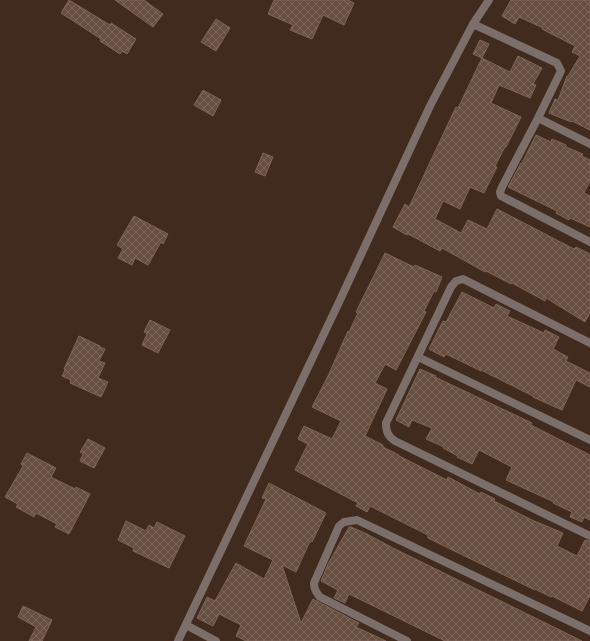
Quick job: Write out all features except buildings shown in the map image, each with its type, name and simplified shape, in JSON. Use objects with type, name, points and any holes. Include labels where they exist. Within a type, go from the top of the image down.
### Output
[{"type":"street","points":[[178,641],[340,300],[430,106],[473,24],[489,0]]},
{"type":"street","points":[[473,24],[557,63],[560,66],[561,71],[500,192],[501,196],[590,242]]},
{"type":"street","points":[[538,118],[590,144]]},
{"type":"street","points":[[590,343],[462,279],[456,281],[451,287],[386,423],[386,430],[389,437],[395,441],[590,536]]},
{"type":"street","points":[[418,357],[590,440]]},
{"type":"street","points":[[407,641],[320,596],[314,588],[314,583],[339,526],[344,522],[357,520],[590,632]]},
{"type":"street","points":[[186,625],[216,641]]}]
